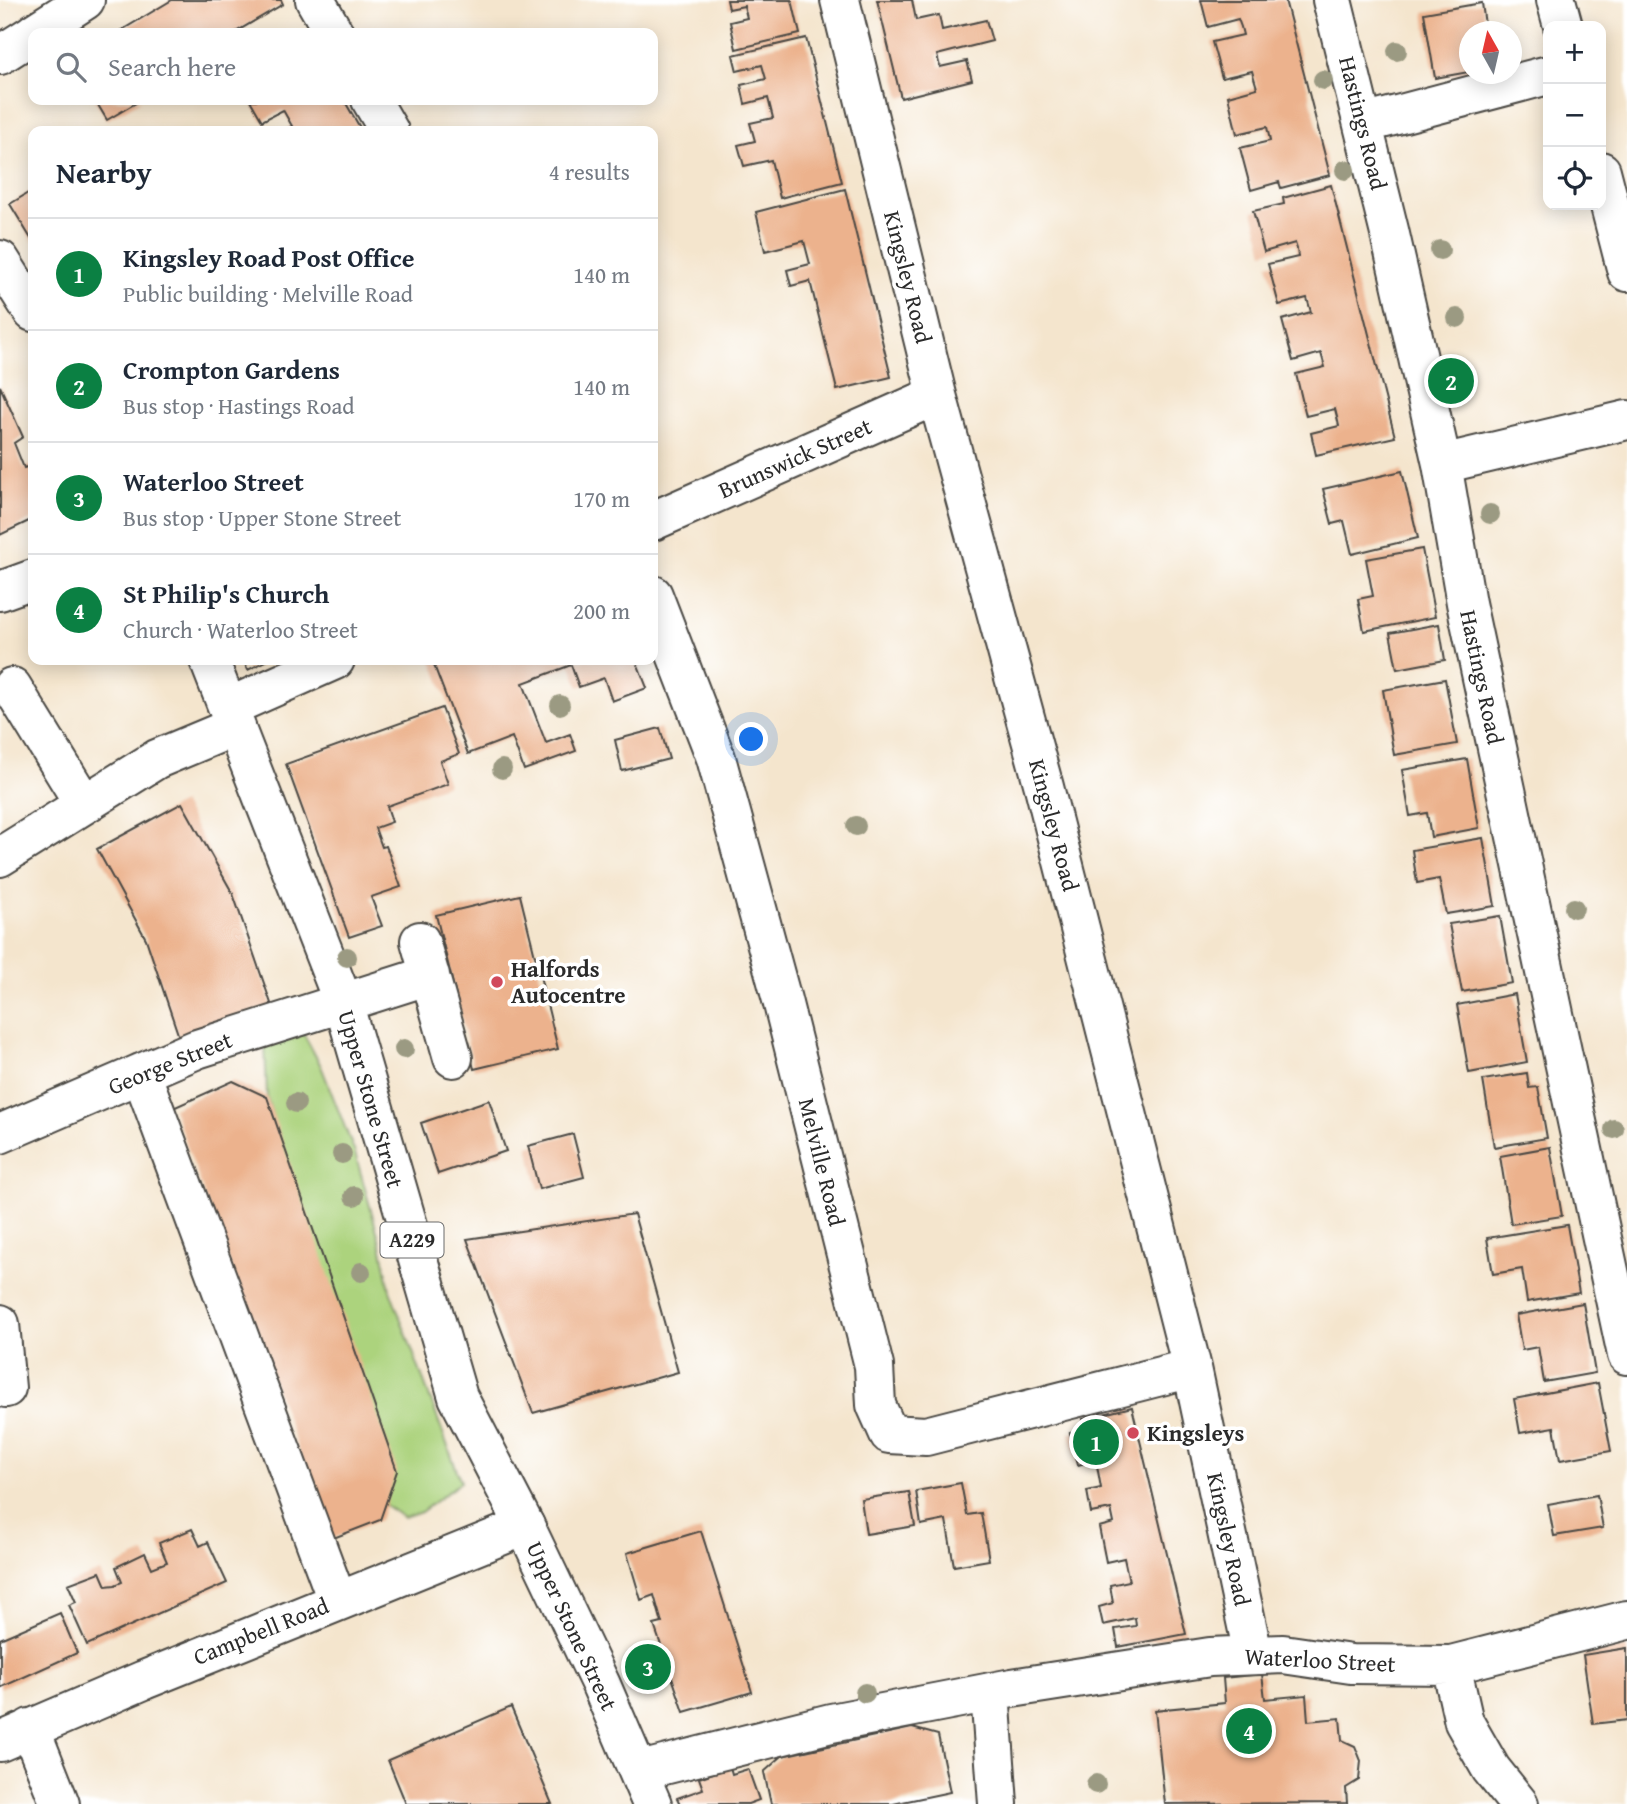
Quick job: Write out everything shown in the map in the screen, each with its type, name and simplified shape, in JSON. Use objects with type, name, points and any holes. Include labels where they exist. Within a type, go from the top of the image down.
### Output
[{"type":"main road","points":[[41,28],[85,0]]},
{"type":"main road","points":[[315,0],[331,28]]},
{"type":"main road","name":"Kingsley Road","points":[[840,0],[937,396],[1044,787],[1192,1368],[1253,1654]]},
{"type":"main road","name":"Hastings Road","points":[[1332,0],[1442,464],[1466,603],[1627,1356]]},
{"type":"main road","points":[[1556,0],[1562,21]]},
{"type":"main road","points":[[0,55],[28,36]]},
{"type":"main road","points":[[1363,124],[1543,76]]},
{"type":"main road","points":[[374,105],[386,126]]},
{"type":"main road","points":[[1606,190],[1627,272]]},
{"type":"main road","points":[[0,260],[28,304]]},
{"type":"main road","name":"Brunswick Street","points":[[658,519],[937,396]]},
{"type":"main road","points":[[1442,464],[1627,420]]},
{"type":"main road","points":[[0,591],[28,581]]},
{"type":"main road","name":"Melville Road","points":[[658,608],[716,758],[782,1000],[874,1366],[876,1405],[889,1434],[926,1436],[1192,1368]]},
{"type":"main road","name":"Upper Stone Street","points":[[211,665],[343,1002],[458,1397],[524,1526],[646,1787]]},
{"type":"main road","points":[[0,858],[157,759],[326,665]]},
{"type":"main road","points":[[12,687],[84,804]]},
{"type":"main road","name":"George Street","points":[[0,1134],[197,1049],[343,1002],[425,958],[453,1058]]},
{"type":"main road","points":[[141,1073],[337,1600]]},
{"type":"main road","points":[[0,1325],[6,1388]]},
{"type":"main road","name":"Campbell Road","points":[[15,1735],[337,1600],[524,1526]]},
{"type":"main road","name":"Waterloo Street","points":[[646,1787],[831,1723],[990,1692],[1210,1657],[1253,1654],[1283,1654],[1351,1664],[1451,1665],[1627,1620]]},
{"type":"main road","points":[[1451,1665],[1464,1723],[1491,1769],[1518,1804]]},
{"type":"main road","points":[[990,1692],[998,1804]]},
{"type":"main road","points":[[15,1735],[60,1804]]},
{"type":"green space","points":[[301,1029],[321,1066],[355,1153],[382,1249],[390,1290],[461,1482],[421,1512],[404,1518],[385,1505],[267,1097],[265,1043]]},
{"type":"building","points":[[172,0],[281,0],[283,4],[242,28],[125,28]]},
{"type":"building","points":[[727,0],[792,0],[800,34],[736,49],[730,22],[747,18],[744,6],[729,9]]},
{"type":"building","points":[[877,0],[912,0],[916,20],[939,15],[942,30],[986,20],[992,41],[937,55],[940,67],[967,61],[972,80],[901,98]]},
{"type":"building","points":[[1201,0],[1285,0],[1330,175],[1281,188],[1279,182],[1251,190],[1240,148],[1270,141],[1267,127],[1237,134],[1228,96],[1257,88],[1252,71],[1222,78],[1212,42],[1243,35],[1241,27],[1238,19],[1208,27]]},
{"type":"building","points":[[1482,3],[1484,21],[1459,21],[1459,74],[1435,78],[1424,13]]},
{"type":"building","points":[[806,38],[842,182],[780,198],[771,160],[744,166],[738,145],[755,141],[750,123],[773,118],[768,98],[745,104],[741,85],[766,79],[762,65],[737,71],[733,55]]},
{"type":"building","points":[[98,105],[132,105],[107,120]]},
{"type":"building","points":[[253,105],[347,105],[359,126],[292,126],[283,110],[262,121]]},
{"type":"building","points":[[1331,185],[1395,437],[1316,455],[1311,433],[1339,426],[1337,417],[1335,409],[1306,416],[1296,374],[1325,367],[1321,353],[1293,361],[1282,320],[1311,312],[1307,298],[1279,305],[1268,264],[1298,257],[1297,249],[1295,243],[1264,252],[1253,211],[1284,204],[1283,198]]},
{"type":"building","points":[[845,189],[891,377],[837,390],[810,281],[791,286],[787,270],[810,264],[804,241],[765,251],[756,212]]},
{"type":"building","points":[[28,193],[28,234],[10,204]]},
{"type":"building","points":[[0,386],[23,437],[14,443],[24,468],[28,467],[28,521],[0,535]]},
{"type":"building","points":[[1402,471],[1418,538],[1352,554],[1344,521],[1332,524],[1323,489]]},
{"type":"building","points":[[1422,549],[1435,617],[1364,631],[1358,599],[1373,596],[1366,559]]},
{"type":"building","points":[[1439,624],[1445,660],[1397,669],[1390,633]]},
{"type":"building","points":[[246,665],[258,665],[248,670]]},
{"type":"building","points":[[434,665],[571,665],[523,683],[546,743],[570,734],[576,751],[524,770],[512,737],[468,754]]},
{"type":"building","points":[[571,665],[638,665],[647,688],[612,701],[604,678],[579,687]]},
{"type":"building","points":[[1445,679],[1457,744],[1394,755],[1383,690]]},
{"type":"building","points":[[442,708],[459,754],[440,761],[448,784],[387,806],[392,822],[375,828],[382,847],[386,846],[401,887],[371,897],[382,926],[349,937],[286,764]]},
{"type":"building","points":[[660,728],[669,759],[622,771],[615,740]]},
{"type":"building","points":[[1467,759],[1479,828],[1431,837],[1427,813],[1410,816],[1402,770]]},
{"type":"building","points":[[182,803],[233,894],[275,1015],[182,1046],[146,939],[97,849]]},
{"type":"building","points":[[1483,838],[1495,906],[1446,914],[1439,879],[1417,883],[1412,850]]},
{"type":"building","name":"Halfords Autocentre","points":[[520,895],[558,1049],[474,1069],[436,915]]},
{"type":"building","points":[[1500,916],[1512,983],[1462,992],[1449,924]]},
{"type":"building","points":[[1515,994],[1527,1062],[1469,1073],[1457,1005]]},
{"type":"building","points":[[1527,1073],[1529,1088],[1538,1087],[1547,1138],[1494,1147],[1483,1080]]},
{"type":"building","points":[[233,1081],[267,1097],[397,1471],[380,1520],[331,1539],[173,1108]]},
{"type":"building","points":[[489,1100],[506,1151],[438,1174],[421,1123]]},
{"type":"building","points":[[573,1134],[584,1177],[539,1189],[528,1146]]},
{"type":"building","points":[[1550,1147],[1562,1216],[1511,1224],[1500,1156]]},
{"type":"building","points":[[634,1214],[678,1372],[533,1413],[467,1239]]},
{"type":"building","points":[[1567,1225],[1579,1293],[1527,1302],[1522,1269],[1493,1274],[1487,1238]]},
{"type":"building","points":[[1583,1303],[1595,1373],[1544,1382],[1538,1347],[1522,1350],[1516,1315]]},
{"type":"building","points":[[1598,1383],[1611,1451],[1560,1460],[1554,1427],[1520,1433],[1514,1399]]},
{"type":"building","points":[[1132,1407],[1186,1634],[1118,1647],[1115,1629],[1136,1626],[1135,1618],[1103,1625],[1099,1607],[1113,1603],[1110,1585],[1129,1581],[1124,1558],[1106,1562],[1099,1527],[1114,1523],[1111,1509],[1091,1513],[1087,1491],[1101,1488],[1096,1460],[1078,1465],[1070,1433],[1086,1429],[1083,1419]]},
{"type":"building","points":[[961,1483],[967,1515],[981,1513],[989,1560],[954,1566],[946,1520],[921,1525],[916,1491]]},
{"type":"building","points":[[909,1492],[915,1526],[866,1534],[861,1499]]},
{"type":"building","points":[[1597,1495],[1603,1528],[1554,1536],[1548,1504]]},
{"type":"building","points":[[192,1529],[200,1546],[208,1542],[227,1583],[87,1645],[69,1605],[76,1602],[68,1584],[100,1572],[106,1586],[122,1582],[116,1567],[145,1553],[152,1568],[167,1562],[159,1543]]},
{"type":"building","points":[[701,1531],[752,1692],[684,1712],[654,1625],[662,1623],[654,1595],[641,1600],[627,1553]]},
{"type":"building","points":[[60,1613],[77,1653],[0,1688],[0,1639]]},
{"type":"building","points":[[1627,1648],[1627,1720],[1593,1724],[1583,1655]]},
{"type":"building","points":[[1262,1674],[1265,1699],[1306,1695],[1308,1721],[1340,1718],[1342,1740],[1355,1746],[1361,1761],[1359,1780],[1346,1788],[1347,1803],[1165,1804],[1155,1710],[1225,1703],[1223,1678]]},
{"type":"building","points":[[511,1707],[552,1804],[406,1804],[388,1760]]},
{"type":"building","points":[[912,1728],[938,1735],[950,1792],[893,1804],[771,1804],[764,1772],[782,1756]]},
{"type":"building","points":[[730,1767],[732,1774],[748,1769],[759,1800],[748,1804],[680,1804],[677,1798],[703,1789],[699,1778]]},
{"type":"place","name":"Crompton Gardens","points":[[1451,381]]},
{"type":"place","name":"Halfords Autocentre","points":[[497,982]]},
{"type":"place","name":"Kingsleys","points":[[1133,1433]]},
{"type":"place","name":"Kingsley Road Post Office","points":[[1096,1442]]},
{"type":"place","name":"Waterloo Street","points":[[648,1667]]},
{"type":"place","name":"St Philip's Church","points":[[1249,1731]]}]
